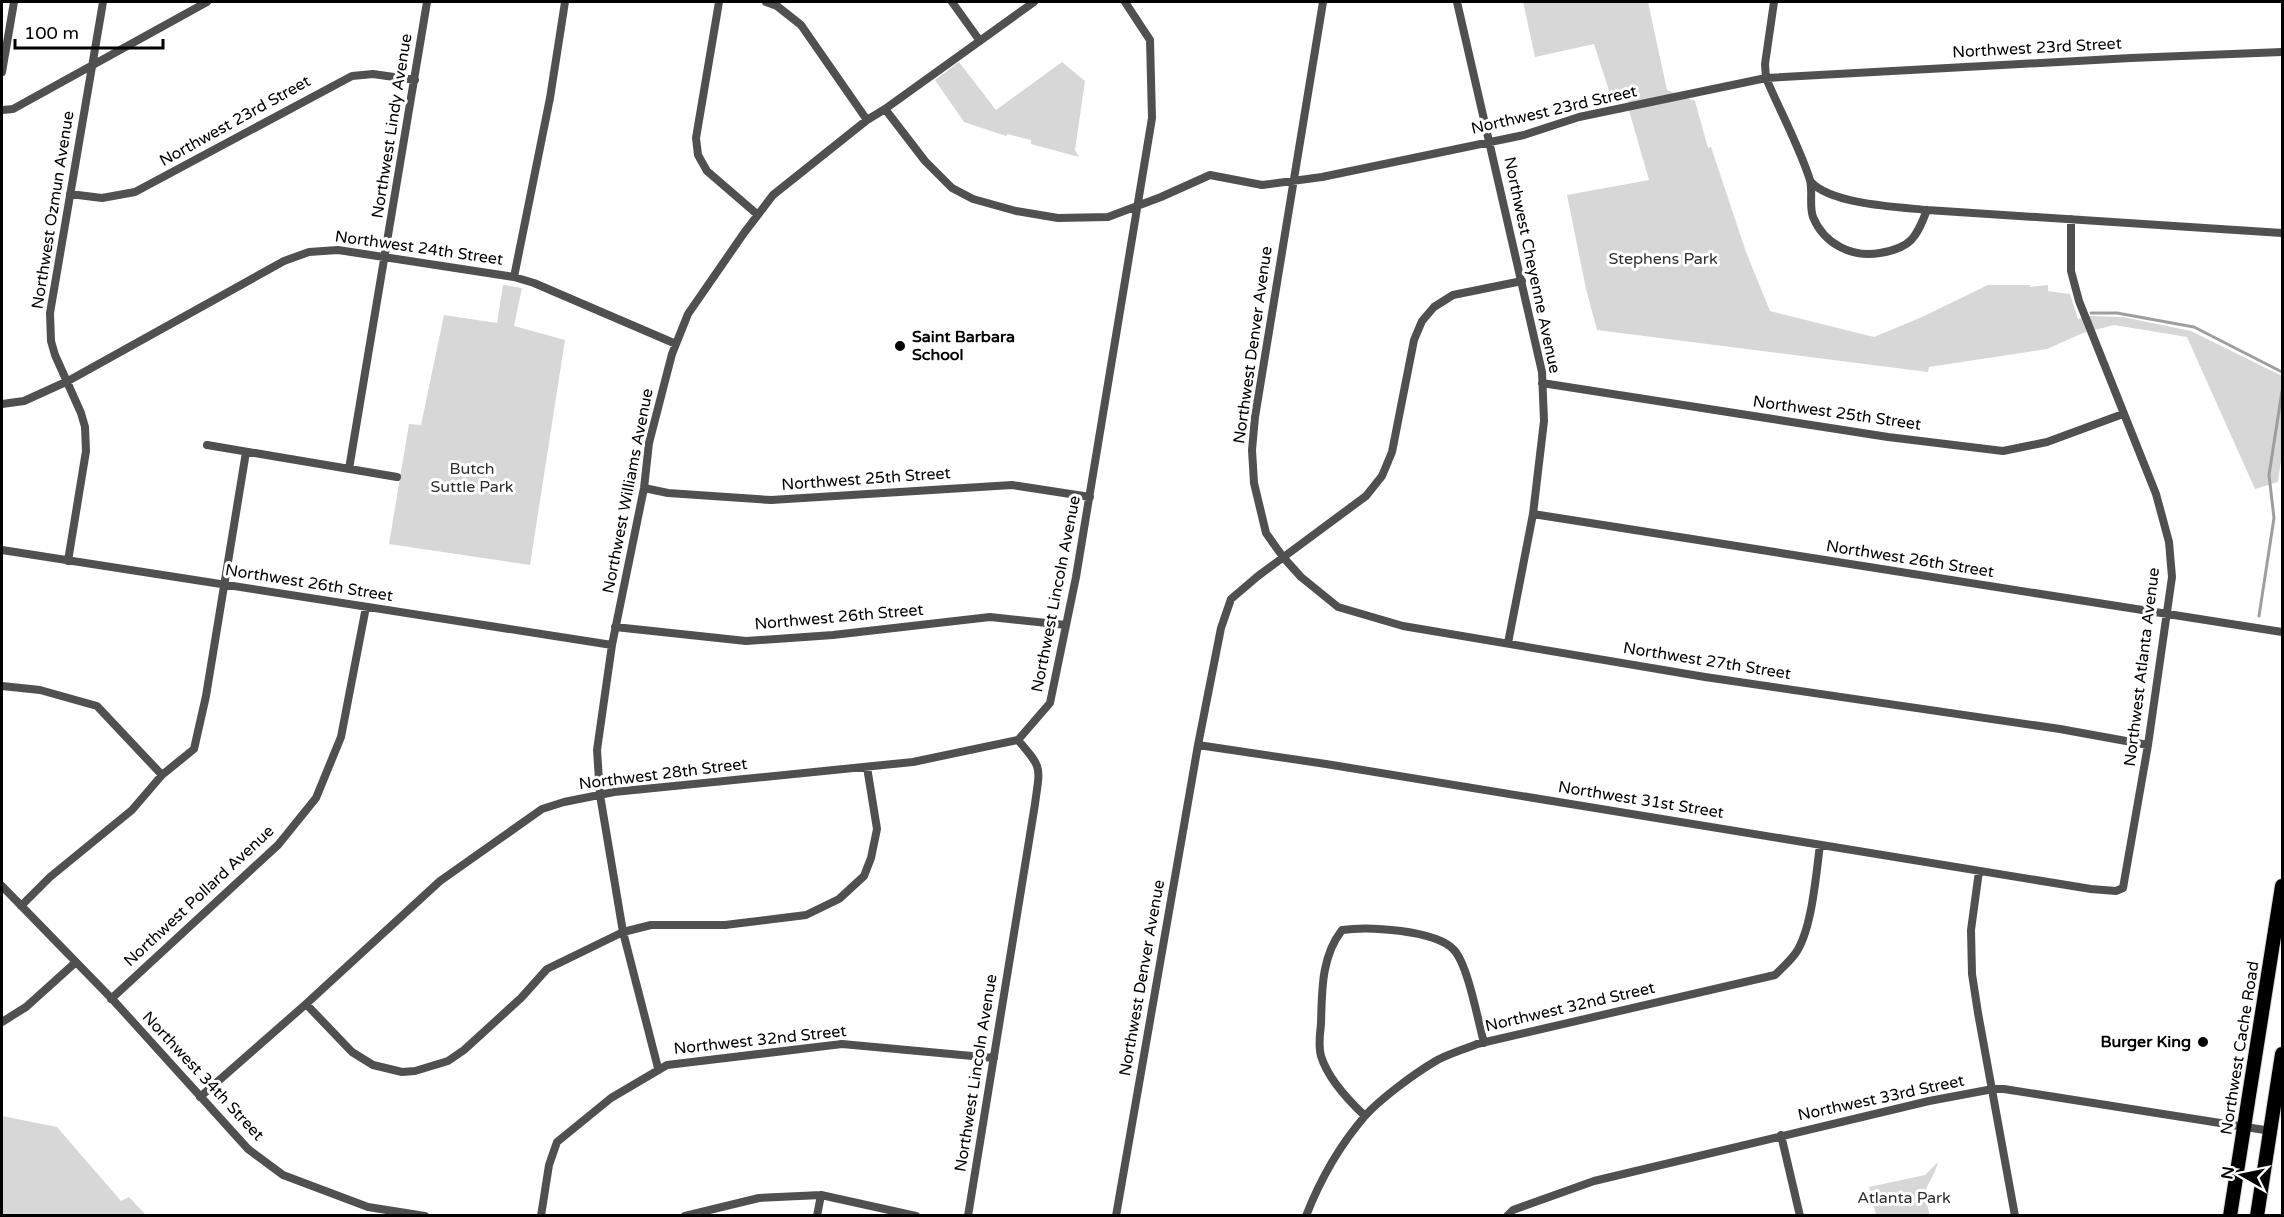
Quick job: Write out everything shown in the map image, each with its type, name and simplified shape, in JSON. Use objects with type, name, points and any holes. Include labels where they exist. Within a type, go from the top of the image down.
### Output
[{"type":"main road","name":"Northwest Cache Road","points":[[2230,1215],[2283,886]]},
{"type":"main road","points":[[2257,1215],[2283,1054]]},
{"type":"street","points":[[2,72],[14,2]]},
{"type":"street","name":"Northwest Ozmun Avenue","points":[[68,561],[86,445],[83,420],[55,355],[51,341],[50,320],[103,2]]},
{"type":"street","points":[[2,110],[13,109],[207,2]]},
{"type":"street","name":"Northwest Lindy Avenue","points":[[349,469],[427,2]]},
{"type":"street","points":[[514,277],[550,98],[565,2]]},
{"type":"street","points":[[719,2],[696,138],[698,156],[707,171],[758,215]]},
{"type":"street","points":[[766,2],[777,6],[801,25],[867,120]]},
{"type":"street","points":[[952,2],[980,41]]},
{"type":"street","name":"Northwest Williams Avenue","points":[[658,1068],[623,932],[600,795],[597,750],[615,627],[644,488],[649,443],[676,344],[688,314],[773,195],[867,120],[1034,2]]},
{"type":"street","name":"Northwest Lincoln Avenue","points":[[968,1215],[1034,815],[1039,770],[1037,762],[1018,740],[1050,703],[1090,497],[1152,118],[1150,40],[1125,2]]},
{"type":"street","name":"Northwest Denver Avenue","points":[[1282,557],[1266,533],[1254,483],[1252,450],[1255,417],[1323,2]]},
{"type":"street","name":"Northwest Cheyenne Avenue","points":[[1457,2],[1522,281],[1542,383],[1544,421],[1533,514],[1508,643]]},
{"type":"street","points":[[1774,2],[1765,64],[1766,78],[1811,182],[1818,191],[1875,205],[1927,210],[2283,233]]},
{"type":"street","name":"Northwest 23rd Street","points":[[885,109],[925,161],[952,188],[973,199],[1016,211],[1058,218],[1108,217],[1210,175],[1262,185],[1322,177],[1524,135],[1579,117],[1766,78],[2283,52]]},
{"type":"street","name":"Northwest 23rd Street","points":[[70,194],[102,198],[135,192],[342,79],[373,74],[415,80]]},
{"type":"street","points":[[1811,182],[1812,216],[1827,238],[1842,249],[1856,253],[1873,255],[1893,251],[1910,243],[1918,233],[1927,210]]},
{"type":"street","name":"Northwest Atlanta Avenue","points":[[2071,219],[2071,271],[2083,311],[2156,494],[2169,542],[2172,577],[2148,745],[2124,883]]},
{"type":"street","name":"Northwest 24th Street","points":[[2,404],[24,401],[68,381],[272,267],[296,256],[324,250],[385,256],[514,277],[676,344]]},
{"type":"street","points":[[1198,745],[1221,628],[1230,599],[1282,557],[1366,496],[1382,476],[1392,452],[1414,340],[1422,321],[1434,307],[1453,296],[1522,281]]},
{"type":"street","name":"Northwest 25th Street","points":[[1542,383],[1876,435],[2003,451],[2047,442],[2123,414]]},
{"type":"street","points":[[207,445],[398,477]]},
{"type":"street","points":[[21,906],[50,877],[132,810],[162,776],[194,748],[206,696],[246,452]]},
{"type":"street","name":"Northwest 25th Street","points":[[644,488],[668,493],[771,500],[1012,485],[1090,497]]},
{"type":"street","name":"Northwest 26th Street","points":[[1533,514],[2283,632]]},
{"type":"street","name":"Northwest 26th Street","points":[[2,550],[612,645]]},
{"type":"street","name":"Northwest 27th Street","points":[[1282,557],[1301,577],[1338,607],[1403,626],[1705,677],[2061,729],[2148,745]]},
{"type":"street","name":"Northwest Pollard Avenue","points":[[111,999],[278,845],[316,798],[341,737],[366,607]]},
{"type":"street","name":"Northwest 26th Street","points":[[615,627],[746,641],[833,635],[990,617],[1066,625]]},
{"type":"street","points":[[2,686],[40,690],[97,706],[162,776]]},
{"type":"street","name":"Northwest 28th Street","points":[[200,1097],[440,881],[542,809],[600,795],[913,762],[1018,740]]},
{"type":"street","name":"Northwest Denver Avenue","points":[[1116,1215],[1198,745]]},
{"type":"street","name":"Northwest 31st Street","points":[[1198,745],[2091,890],[2116,891],[2123,888],[2124,883]]},
{"type":"street","points":[[306,1004],[352,1052],[373,1065],[402,1072],[415,1071],[448,1061],[464,1050],[521,998],[547,969],[623,932],[651,925],[725,926],[806,915],[839,899],[864,876],[871,858],[877,829],[867,767]]},
{"type":"street","name":"Northwest 32nd Street","points":[[1306,1215],[1321,1180],[1365,1116],[1380,1102],[1436,1061],[1484,1043],[1775,975],[1795,954],[1803,940],[1812,901],[1820,845]]},
{"type":"street","points":[[1979,871],[1971,930],[1972,974],[2015,1215]]},
{"type":"street","name":"Northwest 34th Street","points":[[2,886],[111,999],[248,1149],[283,1174],[367,1211],[425,1215]]},
{"type":"street","points":[[1365,1116],[1342,1094],[1321,1056],[1323,973],[1334,940],[1342,930],[1354,928],[1406,931],[1442,942],[1454,949],[1462,962],[1484,1043]]},
{"type":"street","points":[[2,1022],[26,1007],[76,962]]},
{"type":"street","name":"Northwest 32nd Street","points":[[541,1215],[549,1165],[557,1142],[611,1098],[658,1068],[667,1065],[842,1044],[994,1058]]},
{"type":"street","name":"Northwest 33rd Street","points":[[1507,1215],[1513,1210],[1594,1180],[1929,1101],[1993,1089],[2271,1131]]},
{"type":"street","points":[[1781,1135],[1800,1215]]},
{"type":"street","points":[[817,1215],[821,1195]]},
{"type":"street","points":[[685,1215],[759,1198],[821,1195],[916,1215]]},
{"type":"green space","name":"Stephens Park","points":[[1523,2],[1648,2],[1667,90],[1695,101],[1708,148],[1711,147],[1746,252],[1770,311],[1874,337],[1988,285],[2030,285],[2030,287],[2048,285],[2048,291],[2070,294],[2078,319],[2091,316],[2123,317],[2191,331],[2282,376],[2282,453],[2278,482],[2255,489],[2187,337],[2114,325],[2083,333],[2047,349],[1929,367],[1928,372],[1597,330],[1586,289],[1567,195],[1649,180],[1626,100],[1613,103],[1594,44],[1535,57]]},
{"type":"green space","points":[[959,62],[996,110],[1062,62],[1085,81],[1075,150],[1079,157],[1031,144],[1031,140],[1007,134],[1006,136],[964,122],[935,80]]},
{"type":"green space","name":"Butch Suttle Park","points":[[503,285],[522,288],[514,326],[565,340],[530,565],[389,544],[409,424],[421,425],[444,315],[497,323]]},
{"type":"green space","points":[[2,1116],[57,1127],[121,1201],[129,1197],[146,1215],[2,1215]]},
{"type":"green space","name":"Atlanta Park","points":[[1938,1162],[1926,1191],[1930,1215],[1876,1215],[1869,1187],[1925,1175]]},
{"type":"waterway","points":[[2091,313],[2117,313],[2194,327],[2282,372]]},
{"type":"waterway","points":[[2259,616],[2274,518],[2269,475],[2282,391]]},
{"type":"place","name":"Saint Barbara School","points":[[900,346]]},
{"type":"place","name":"Burger King","points":[[2203,1042]]}]
